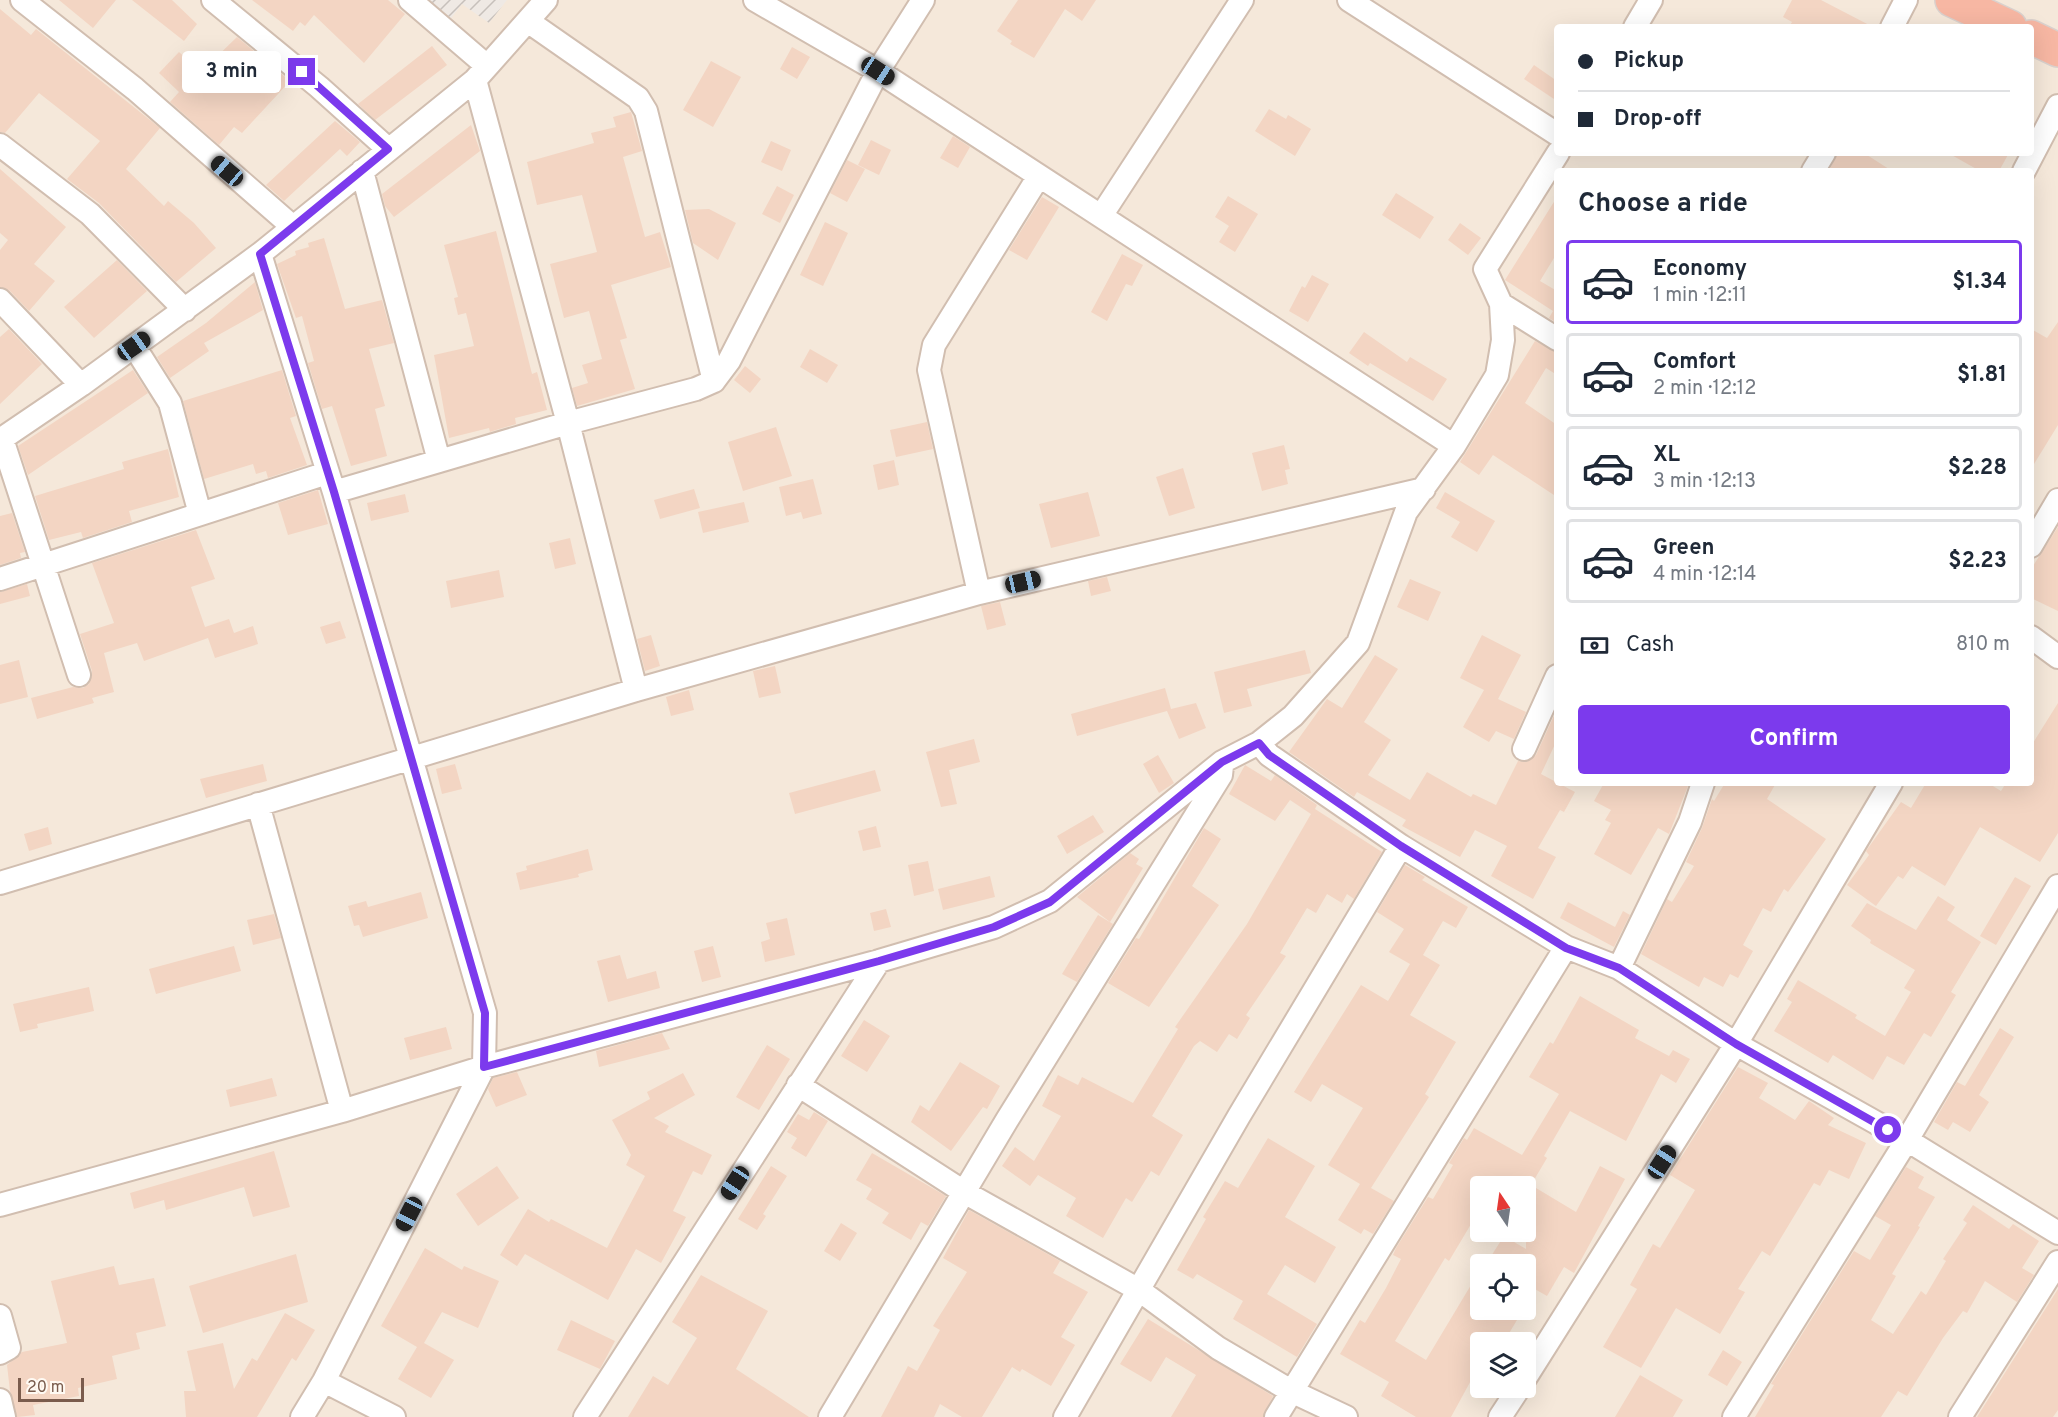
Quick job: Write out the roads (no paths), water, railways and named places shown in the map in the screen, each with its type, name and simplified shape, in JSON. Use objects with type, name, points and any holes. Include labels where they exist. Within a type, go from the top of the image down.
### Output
[{"type":"highway","points":[[1952,0],[2004,24]]},
{"type":"highway","points":[[2034,38],[2058,50]]},
{"type":"street","points":[[22,0],[135,89],[293,226]]},
{"type":"street","points":[[213,0],[319,87],[388,149]]},
{"type":"street","points":[[410,0],[481,73],[636,690]]},
{"type":"street","points":[[79,675],[1,439],[81,385],[260,254],[481,73],[546,0]]},
{"type":"street","points":[[755,0],[878,71],[1454,446]]},
{"type":"street","points":[[0,579],[200,514],[330,482],[439,461],[696,389],[714,381],[729,361],[878,71],[923,0]]},
{"type":"street","points":[[1101,216],[1242,0]]},
{"type":"street","points":[[1350,0],[1554,132]]},
{"type":"street","points":[[1637,24],[1651,0]]},
{"type":"street","points":[[1894,24],[1906,0]]},
{"type":"street","points":[[529,21],[638,98],[646,111],[714,381]]},
{"type":"street","points":[[2034,152],[2058,106]]},
{"type":"street","points":[[0,145],[90,214],[185,310]]},
{"type":"street","points":[[0,1205],[342,1111],[484,1067],[879,961],[994,927],[1050,902],[1222,762],[1259,743],[1293,716],[1358,643],[1406,512],[1454,446],[1497,375],[1503,339],[1501,304],[1485,269],[1556,156]]},
{"type":"street","points":[[362,171],[439,461]]},
{"type":"street","points":[[979,593],[929,370],[934,345],[1039,176]]},
{"type":"street","points":[[260,254],[330,482],[485,1013],[484,1067],[324,1381],[302,1417]]},
{"type":"street","points":[[0,300],[81,385]]},
{"type":"street","points":[[1501,304],[1554,337]]},
{"type":"street","points":[[134,346],[170,403],[200,514]]},
{"type":"street","points":[[0,883],[636,690],[979,593],[1424,489]]},
{"type":"street","points":[[2034,541],[2058,500]]},
{"type":"street","points":[[2034,639],[2058,657]]},
{"type":"street","points":[[1524,748],[1554,683]]},
{"type":"street","points":[[1259,743],[1269,755],[1401,846],[1566,948],[1619,968],[1736,1044],[1907,1140],[2058,1233]]},
{"type":"street","points":[[830,1417],[964,1192],[1221,775],[1222,762]]},
{"type":"street","points":[[1619,968],[1690,822],[1702,786]]},
{"type":"street","points":[[1536,1361],[1736,1044],[1889,786]]},
{"type":"street","points":[[258,804],[342,1111]]},
{"type":"street","points":[[1065,1417],[1401,846]]},
{"type":"street","points":[[1734,1417],[1907,1140],[2058,886]]},
{"type":"street","points":[[1276,1417],[1566,948]]},
{"type":"street","points":[[585,1417],[879,961]]},
{"type":"street","points":[[798,1085],[964,1192],[1139,1290],[1218,1348],[1291,1391],[1346,1417]]},
{"type":"street","points":[[1960,1417],[2058,1262]]},
{"type":"street","points":[[0,1316],[5,1351]]},
{"type":"street","points":[[324,1381],[394,1417]]},
{"type":"street","points":[[1500,1417],[1512,1398]]},
{"type":"street","points":[[0,1400],[4,1417]]}]
